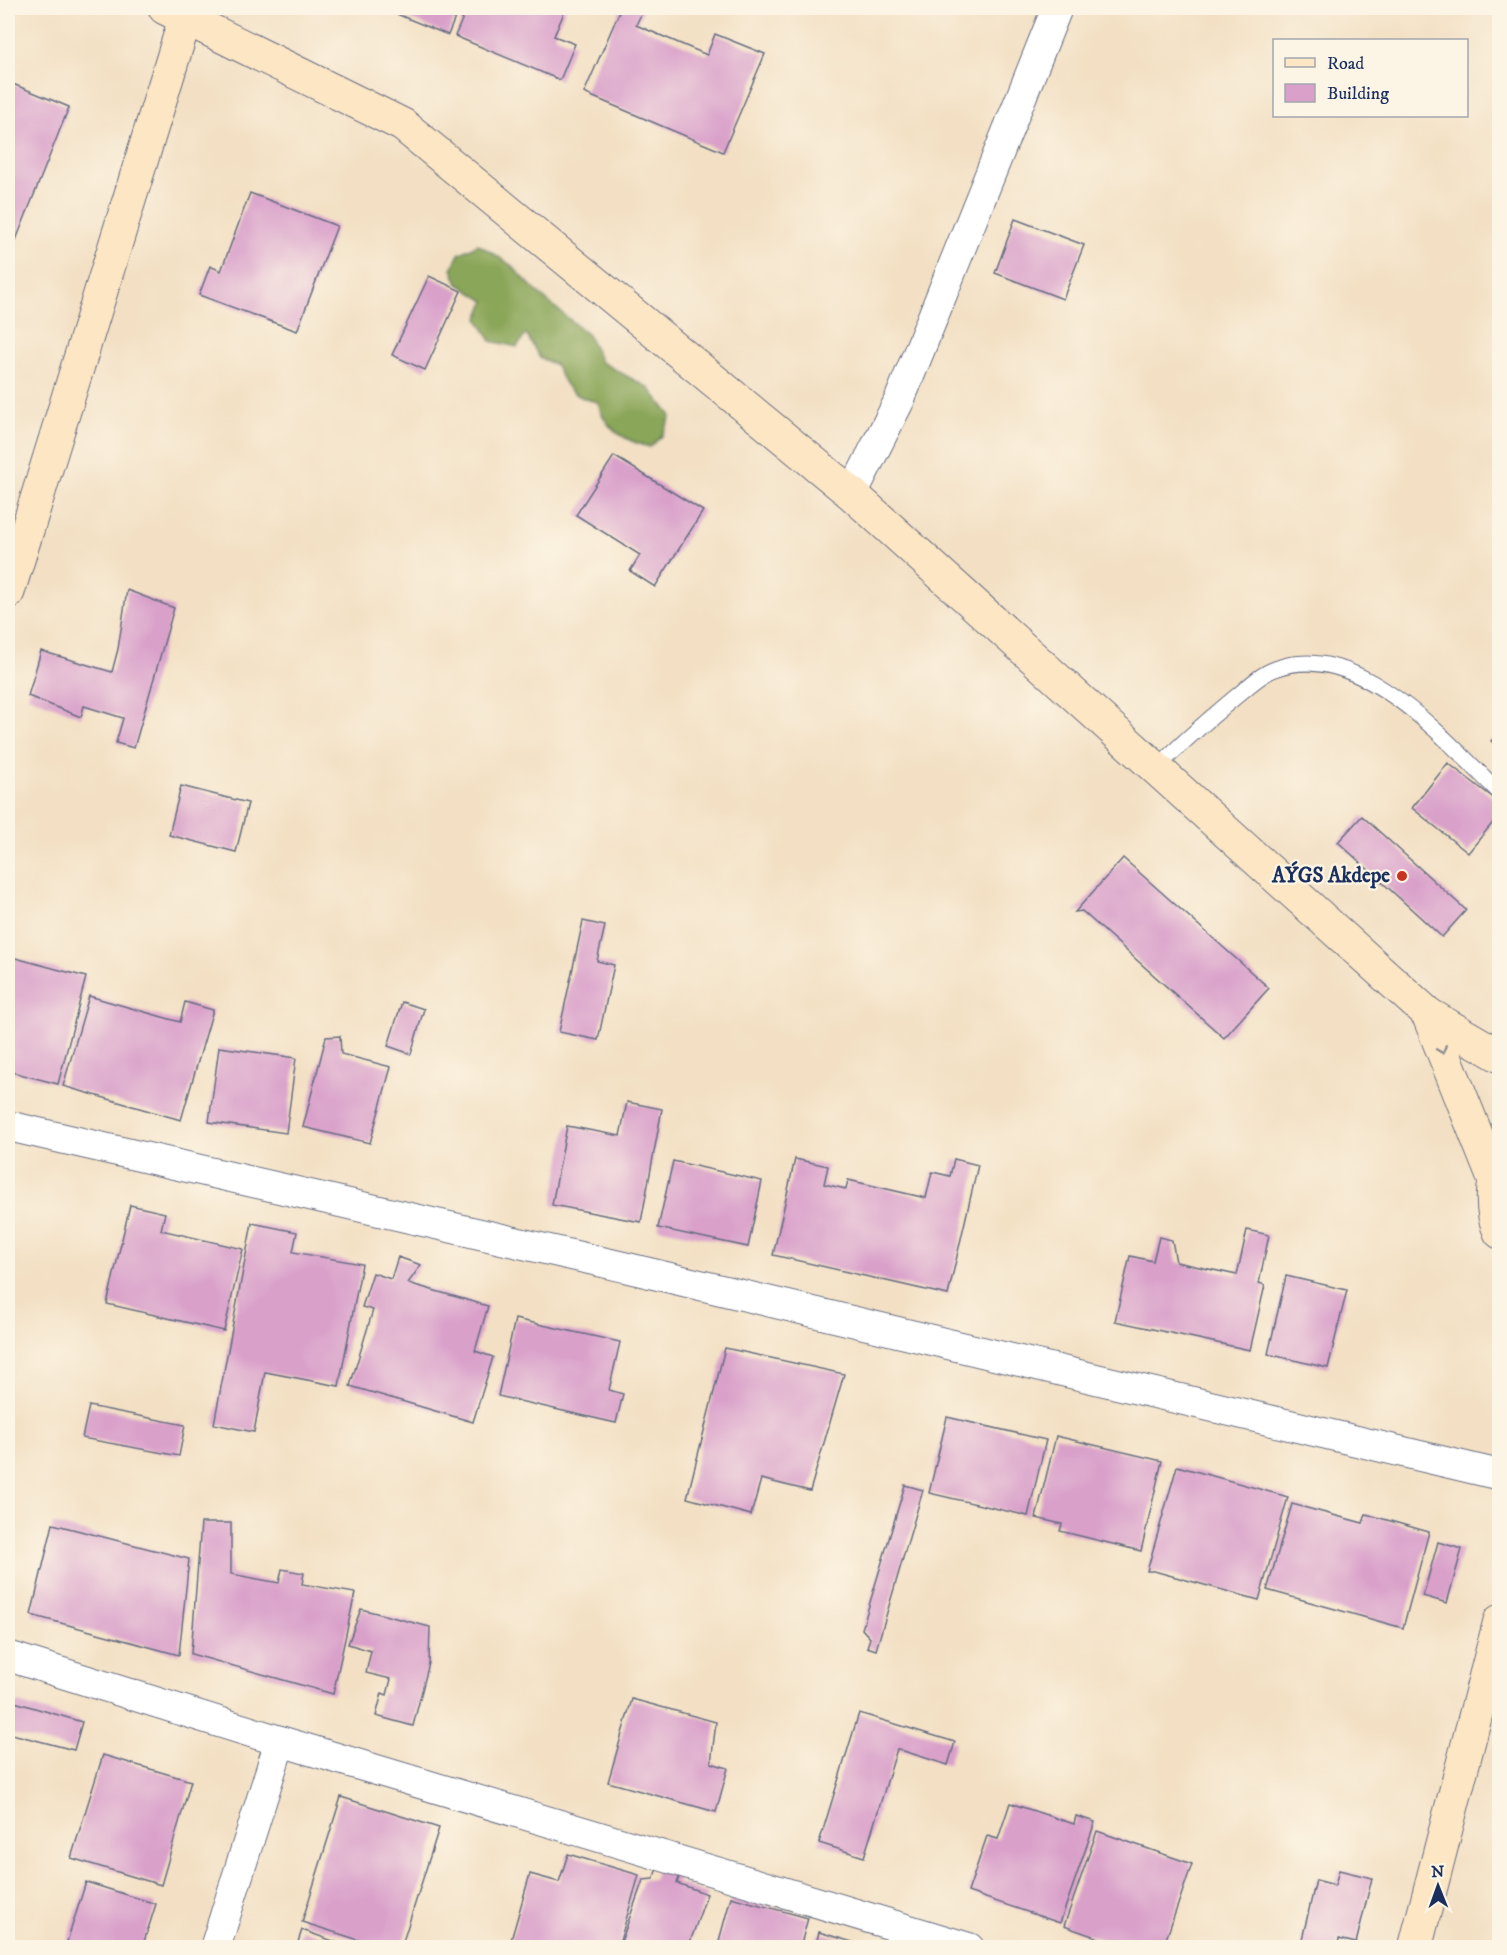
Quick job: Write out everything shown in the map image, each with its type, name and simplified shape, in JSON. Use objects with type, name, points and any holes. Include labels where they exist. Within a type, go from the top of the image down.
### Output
[{"type":"main road","points":[[8,592],[14,547],[176,12],[403,125],[852,494],[1428,1014],[1500,1056]]},
{"type":"main road","points":[[1428,1014],[1497,1171],[1493,1202],[1500,1232]]},
{"type":"main road","points":[[1415,1947],[1500,1621]]},
{"type":"street","points":[[852,494],[899,401],[1057,8]]},
{"type":"street","points":[[8,1126],[624,1267],[1500,1476]]},
{"type":"street","points":[[8,1656],[280,1741],[969,1947]]},
{"type":"street","points":[[215,1947],[280,1741]]},
{"type":"lane","points":[[1156,769],[1199,726],[1256,680],[1273,669],[1293,663],[1318,664],[1340,669],[1401,701],[1500,793]]},
{"type":"green space","points":[[478,244],[511,265],[539,294],[588,335],[601,362],[649,388],[671,416],[662,436],[650,447],[624,437],[610,427],[598,402],[571,391],[556,365],[540,358],[526,334],[517,347],[491,341],[478,319],[485,301],[458,284],[452,269],[459,254]]},
{"type":"building","points":[[382,8],[459,8],[448,35]]},
{"type":"building","points":[[467,8],[566,8],[554,36],[575,44],[560,80],[455,36]]},
{"type":"building","points":[[621,8],[644,8],[636,25],[707,55],[715,34],[765,54],[723,152],[584,93]]},
{"type":"building","points":[[8,82],[69,107],[16,240],[8,236]]},
{"type":"building","points":[[250,193],[337,226],[297,331],[199,295],[210,266],[221,271]]},
{"type":"building","points":[[1015,219],[1084,245],[1063,299],[995,273]]},
{"type":"building","points":[[429,276],[461,291],[425,370],[392,355]]},
{"type":"building","points":[[614,456],[703,511],[655,587],[630,571],[640,555],[576,515]]},
{"type":"building","points":[[127,590],[174,608],[134,748],[116,743],[123,718],[84,706],[81,717],[28,696],[41,651],[112,672]]},
{"type":"building","points":[[1500,732],[1500,748],[1491,741]]},
{"type":"building","points":[[1448,763],[1500,803],[1500,814],[1468,853],[1412,808]]},
{"type":"building","points":[[181,786],[248,803],[236,852],[169,835]]},
{"type":"building","name":"AÝGS Akdepe","points":[[1362,816],[1466,910],[1442,937],[1338,842]]},
{"type":"building","points":[[1123,858],[1269,988],[1224,1038],[1082,911],[1075,912]]},
{"type":"building","points":[[583,921],[605,926],[597,961],[614,965],[598,1040],[559,1032]]},
{"type":"building","points":[[8,956],[86,977],[58,1084],[8,1071]]},
{"type":"building","points":[[89,996],[180,1022],[185,1002],[213,1010],[181,1120],[63,1086]]},
{"type":"building","points":[[402,1002],[424,1009],[411,1054],[388,1046]]},
{"type":"building","points":[[340,1036],[341,1054],[391,1067],[370,1143],[303,1127],[326,1037]]},
{"type":"building","points":[[219,1047],[296,1058],[286,1133],[209,1122]]},
{"type":"building","points":[[627,1102],[662,1109],[641,1222],[552,1205],[567,1126],[620,1136]]},
{"type":"building","points":[[795,1159],[828,1166],[824,1184],[846,1189],[848,1180],[926,1198],[932,1172],[950,1176],[954,1159],[978,1165],[948,1295],[773,1255]]},
{"type":"building","points":[[673,1161],[762,1181],[748,1247],[658,1228]]},
{"type":"building","points":[[130,1205],[165,1213],[161,1230],[243,1249],[224,1331],[107,1304]]},
{"type":"building","points":[[252,1223],[297,1232],[293,1252],[362,1264],[339,1386],[265,1372],[254,1432],[214,1424]]},
{"type":"building","points":[[1247,1230],[1269,1235],[1259,1283],[1265,1285],[1250,1350],[1115,1321],[1130,1256],[1153,1261],[1159,1237],[1172,1240],[1176,1262],[1237,1275]]},
{"type":"building","points":[[398,1257],[421,1265],[408,1283],[488,1306],[475,1351],[493,1357],[473,1422],[350,1386],[373,1310],[362,1307],[373,1273],[391,1279]]},
{"type":"building","points":[[1286,1276],[1347,1290],[1328,1368],[1268,1354]]},
{"type":"building","points":[[515,1319],[620,1342],[609,1390],[623,1394],[616,1423],[498,1396]]},
{"type":"building","points":[[725,1348],[844,1374],[810,1491],[761,1479],[751,1515],[687,1498]]},
{"type":"building","points":[[89,1406],[185,1425],[179,1456],[82,1438]]},
{"type":"building","points":[[947,1417],[1046,1440],[1028,1516],[929,1493]]},
{"type":"building","points":[[1056,1436],[1162,1461],[1141,1551],[1060,1531],[1062,1524],[1036,1518]]},
{"type":"building","points":[[1177,1466],[1288,1497],[1259,1600],[1147,1571]]},
{"type":"building","points":[[905,1485],[923,1490],[876,1650],[867,1647],[870,1638],[862,1629]]},
{"type":"building","points":[[1292,1504],[1363,1523],[1366,1514],[1429,1532],[1403,1628],[1267,1590]]},
{"type":"building","points":[[201,1523],[231,1523],[231,1574],[279,1583],[282,1569],[304,1573],[302,1584],[355,1593],[333,1694],[191,1654]]},
{"type":"building","points":[[53,1524],[189,1559],[179,1655],[31,1615]]},
{"type":"building","points":[[1438,1542],[1462,1549],[1447,1603],[1423,1596]]},
{"type":"building","points":[[361,1609],[430,1627],[429,1663],[413,1726],[376,1716],[382,1693],[387,1695],[391,1679],[366,1673],[371,1651],[348,1644]]},
{"type":"building","points":[[632,1699],[716,1722],[711,1763],[728,1768],[716,1812],[608,1782]]},
{"type":"building","points":[[8,1700],[82,1722],[74,1750],[8,1733]]},
{"type":"building","points":[[859,1713],[955,1742],[948,1765],[897,1749],[864,1857],[819,1843]]},
{"type":"building","points":[[103,1755],[191,1781],[161,1885],[71,1858]]},
{"type":"building","points":[[341,1797],[439,1828],[401,1948],[384,1948],[302,1922]]},
{"type":"building","points":[[1010,1803],[1074,1824],[1076,1816],[1095,1822],[1060,1923],[968,1892],[987,1836],[998,1839]]},
{"type":"building","points":[[1097,1831],[1192,1864],[1163,1948],[1127,1948],[1064,1926]]},
{"type":"building","points":[[568,1854],[639,1875],[618,1948],[509,1947],[530,1874],[559,1882]]},
{"type":"building","points":[[660,1861],[682,1869],[677,1883],[707,1894],[688,1948],[619,1948],[643,1880],[653,1879]]},
{"type":"building","points":[[1339,1870],[1372,1878],[1356,1943],[1339,1939],[1337,1948],[1300,1948],[1316,1880],[1335,1885]]},
{"type":"building","points":[[86,1882],[156,1904],[142,1948],[65,1948]]},
{"type":"building","points":[[731,1897],[808,1918],[800,1948],[717,1948]]},
{"type":"building","points":[[302,1930],[350,1947],[350,1948],[296,1948]]},
{"type":"building","points":[[819,1932],[869,1947],[869,1948],[815,1948]]},
{"type":"place","name":"AÝGS Akdepe","points":[[1402,876]]}]
